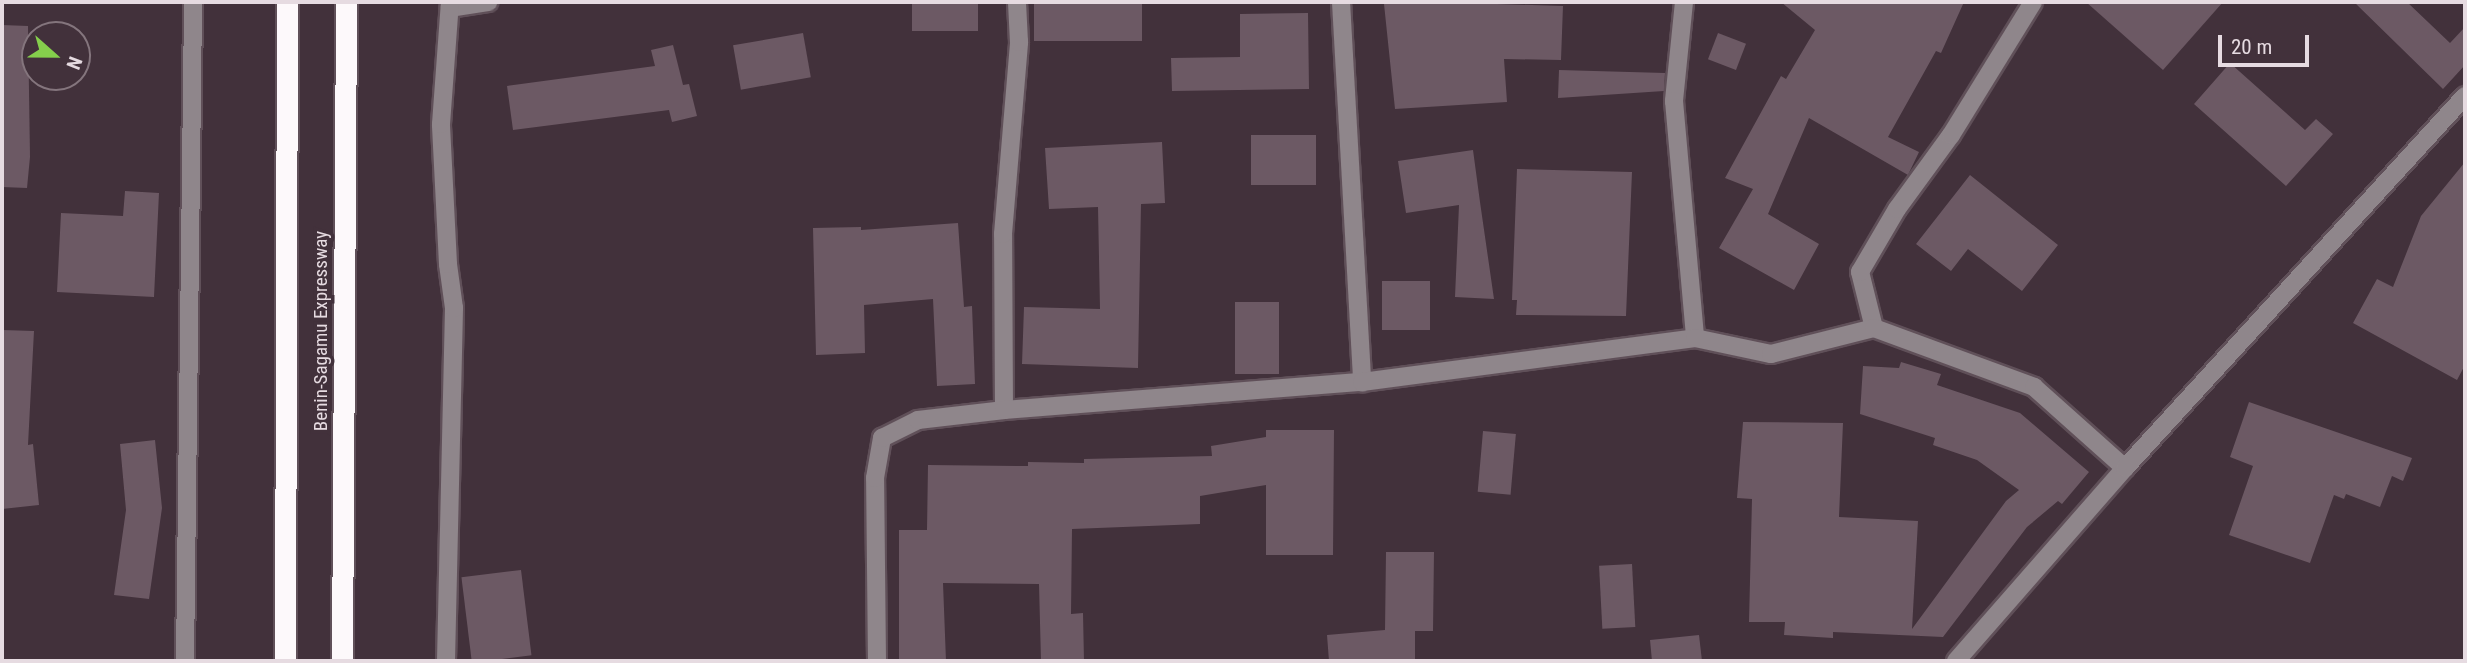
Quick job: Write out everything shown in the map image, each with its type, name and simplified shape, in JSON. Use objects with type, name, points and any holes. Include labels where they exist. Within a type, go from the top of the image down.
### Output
[{"type":"highway","name":"Benin-Sagamu Expressway","points":[[285,661],[288,2]]},
{"type":"highway","name":"Benin-Sagamu Expressway","points":[[342,661],[346,2]]},
{"type":"street","points":[[185,661],[193,2]]},
{"type":"street","points":[[446,661],[454,308],[448,264],[441,124],[450,5],[489,2]]},
{"type":"street","points":[[1004,410],[1003,234],[1019,42],[1017,2]]},
{"type":"street","points":[[1341,2],[1362,382]]},
{"type":"street","points":[[1684,2],[1674,101],[1695,338]]},
{"type":"street","points":[[1874,328],[1860,272],[1897,209],[1951,135],[2033,2]]},
{"type":"street","points":[[1956,661],[2125,468],[2465,96]]},
{"type":"street","points":[[877,661],[875,478],[882,438],[918,420],[1004,410],[1362,382],[1695,338],[1771,354],[1874,328],[2034,387],[2125,468]]},
{"type":"building","points":[[912,2],[978,2],[978,31],[912,31]]},
{"type":"building","points":[[1034,2],[1142,2],[1142,41],[1034,41]]},
{"type":"building","points":[[1497,2],[1563,6],[1561,60],[1504,59],[1507,102],[1395,109],[1384,4]]},
{"type":"building","points":[[1781,2],[1964,2],[1941,53],[1936,51],[1888,137],[1919,152],[1908,175],[1809,118],[1768,214],[1819,244],[1794,290],[1719,248],[1753,189],[1725,178],[1781,76],[1786,79],[1815,30]]},
{"type":"building","points":[[2086,2],[2223,2],[2163,70]]},
{"type":"building","points":[[2354,2],[2407,2],[2450,43],[2465,27],[2465,65],[2443,89]]},
{"type":"building","points":[[1308,13],[1309,89],[1172,91],[1171,58],[1240,57],[1240,14]]},
{"type":"building","points":[[2,25],[21,26],[21,91],[29,91],[30,157],[27,188],[2,187]]},
{"type":"building","points":[[803,33],[811,77],[741,90],[733,45]]},
{"type":"building","points":[[1718,33],[1746,44],[1736,70],[1708,59]]},
{"type":"building","points":[[673,45],[683,85],[689,84],[697,116],[672,122],[669,110],[513,130],[507,86],[655,66],[651,50]]},
{"type":"building","points":[[2230,63],[2305,130],[2316,119],[2333,134],[2286,186],[2194,104]]},
{"type":"building","points":[[1559,70],[1665,73],[1664,91],[1558,98]]},
{"type":"building","points":[[1251,135],[1316,135],[1316,185],[1251,185]]},
{"type":"building","points":[[1162,142],[1165,203],[1141,204],[1138,368],[1022,364],[1024,307],[1100,309],[1098,207],[1049,209],[1045,148]]},
{"type":"building","points":[[1473,150],[1494,299],[1455,297],[1459,205],[1406,213],[1398,161]]},
{"type":"building","points":[[2465,162],[2465,365],[2457,380],[2353,323],[2377,279],[2393,287],[2421,216]]},
{"type":"building","points":[[1517,169],[1632,172],[1626,316],[1516,315],[1517,300],[1512,300]]},
{"type":"building","points":[[1970,175],[2058,245],[2022,291],[1968,249],[1951,271],[1916,244]]},
{"type":"building","points":[[125,191],[159,193],[154,297],[57,292],[61,213],[123,216]]},
{"type":"building","points":[[958,223],[964,307],[972,306],[975,384],[937,386],[933,299],[864,305],[865,353],[816,355],[813,228],[861,227],[861,230]]},
{"type":"building","points":[[1382,281],[1430,281],[1430,330],[1382,330]]},
{"type":"building","points":[[1235,302],[1279,302],[1279,374],[1235,374]]},
{"type":"building","points":[[2,330],[34,331],[28,445],[33,444],[39,505],[2,509]]},
{"type":"building","points":[[1901,362],[1941,374],[1937,385],[2020,413],[2089,472],[2062,504],[2058,501],[2027,527],[1943,637],[1833,632],[1833,638],[1784,635],[1785,622],[1749,622],[1752,499],[1737,498],[1743,422],[1843,423],[1839,517],[1918,521],[1912,629],[2006,501],[2019,490],[1977,460],[1933,445],[1935,438],[1860,414],[1863,366],[1899,368]]},
{"type":"building","points":[[2249,402],[2412,458],[2403,481],[2392,476],[2380,507],[2346,494],[2344,499],[2334,495],[2310,563],[2229,535],[2253,466],[2230,457]]},
{"type":"building","points":[[1266,430],[1334,430],[1333,555],[1266,555],[1266,485],[1200,496],[1200,524],[1072,529],[1071,614],[1083,613],[1084,661],[1041,661],[1039,584],[943,583],[946,661],[899,661],[899,530],[927,530],[928,465],[1028,466],[1028,462],[1084,463],[1084,459],[1212,456],[1211,446],[1266,437]]},
{"type":"building","points":[[1483,431],[1516,434],[1511,495],[1478,492]]},
{"type":"building","points":[[155,440],[162,508],[149,599],[114,595],[126,510],[120,444]]},
{"type":"building","points":[[1386,552],[1434,552],[1433,631],[1415,631],[1415,661],[1329,661],[1327,635],[1385,630]]},
{"type":"building","points":[[1632,564],[1635,627],[1602,629],[1599,566]]},
{"type":"building","points":[[521,570],[531,655],[472,661],[461,577]]},
{"type":"building","points":[[1699,635],[1702,661],[1652,661],[1650,640]]}]
